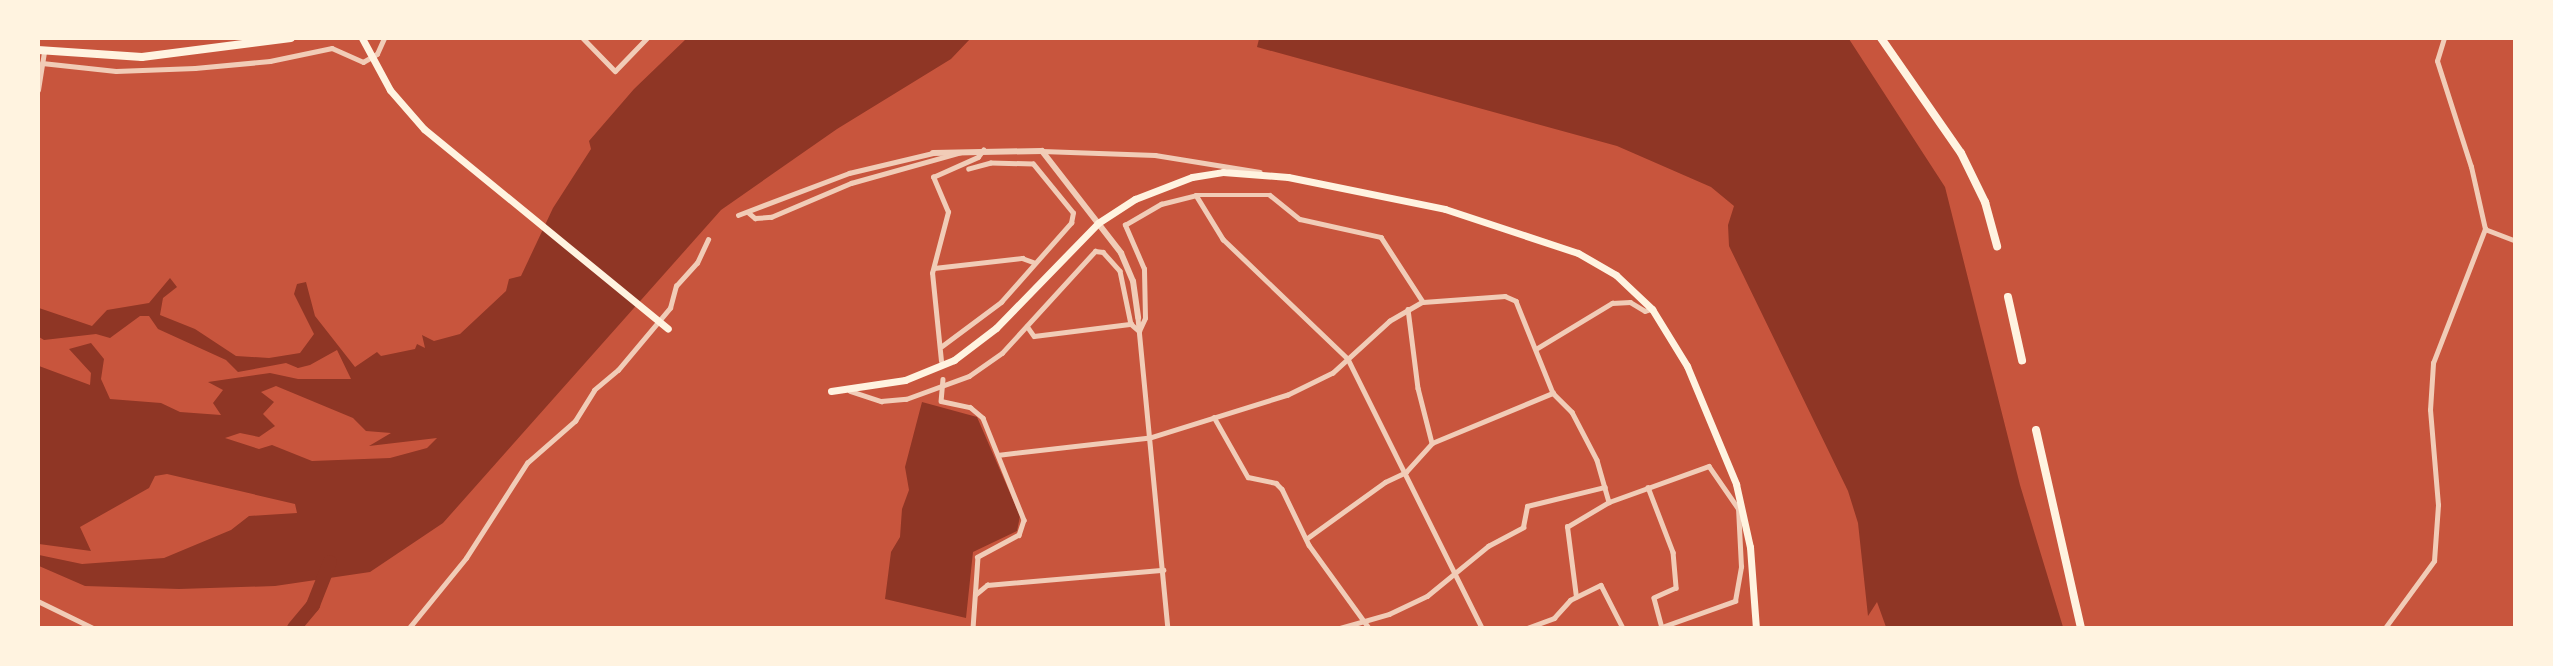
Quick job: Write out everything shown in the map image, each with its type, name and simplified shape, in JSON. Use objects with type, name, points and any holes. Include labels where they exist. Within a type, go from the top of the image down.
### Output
[{"type":"highway","points":[[41,50],[90,56],[183,56],[291,38]]},
{"type":"highway","points":[[1881,38],[1961,153],[1985,202],[1997,246]]},
{"type":"highway","points":[[2008,297],[2022,360]]},
{"type":"highway","points":[[2036,430],[2081,628]]},
{"type":"main road","points":[[364,42],[390,90],[424,130],[668,329]]},
{"type":"main road","points":[[831,391],[850,391],[905,380],[973,347],[1098,223],[1135,199],[1192,177],[1223,172],[1275,175],[1498,224],[1578,253],[1616,275],[1652,309],[1687,366],[1740,508],[1756,628]]},
{"type":"street","points":[[42,63],[116,71],[195,68],[270,61],[331,48],[363,62],[377,54],[384,38]]},
{"type":"street","points":[[583,38],[615,71],[647,38]]},
{"type":"street","points":[[2385,628],[2434,561],[2438,505],[2430,410],[2433,363],[2485,229],[2471,167],[2437,61],[2444,38]]},
{"type":"street","points":[[38,90],[41,50]]},
{"type":"street","points":[[941,360],[942,346],[932,294],[933,268],[948,212],[933,177],[978,157],[983,149]]},
{"type":"street","points":[[749,213],[755,218],[771,217],[851,183],[957,156],[965,150]]},
{"type":"street","points":[[738,215],[849,173],[933,153],[965,150],[1155,155],[1275,175]]},
{"type":"street","points":[[1042,150],[1129,266],[1138,318],[1168,628]]},
{"type":"street","points":[[942,346],[1001,302],[1033,262],[1071,223],[1073,213],[1033,164],[991,163],[969,169]]},
{"type":"street","points":[[1139,331],[1145,318],[1144,269],[1125,225],[1160,204],[1196,195],[1270,195],[1300,219],[1381,237],[1423,302]]},
{"type":"street","points":[[1196,195],[1223,239],[1348,359],[1457,570],[1482,628]]},
{"type":"street","points":[[2485,229],[2515,240]]},
{"type":"street","points":[[409,628],[466,558],[527,463],[575,421],[594,390],[618,370],[670,308],[676,286],[697,263],[708,239]]},
{"type":"street","points":[[850,391],[880,401],[944,387],[1002,353],[1095,251],[1103,252],[1120,271],[1131,324],[1139,331]]},
{"type":"street","points":[[933,268],[1022,258],[1033,262]]},
{"type":"street","points":[[1000,456],[1150,438],[1289,395],[1333,373],[1408,309],[1423,302],[1512,298],[1553,393],[1573,412],[1609,502]]},
{"type":"street","points":[[1535,349],[1612,303],[1630,302],[1645,311],[1652,309]]},
{"type":"street","points":[[1408,309],[1418,388],[1432,443]]},
{"type":"street","points":[[1027,326],[1034,336],[1131,324]]},
{"type":"street","points":[[943,379],[942,401],[970,407],[983,418],[1022,508],[1024,524],[1020,535],[981,553],[974,596],[973,628]]},
{"type":"street","points":[[1306,539],[1385,482],[1406,472],[1432,443],[1553,393]]},
{"type":"street","points":[[1214,417],[1248,477],[1276,482],[1282,489],[1306,539],[1368,624]]},
{"type":"street","points":[[1576,597],[1567,527],[1609,502],[1648,487],[1709,466],[1740,508],[1741,567],[1735,601],[1661,627],[1654,598],[1676,589],[1673,552],[1648,487]]},
{"type":"street","points":[[1340,628],[1368,624],[1427,596],[1457,570],[1523,527],[1527,506],[1605,487]]},
{"type":"street","points":[[974,596],[987,585],[1163,570]]},
{"type":"street","points":[[1527,628],[1554,618],[1576,597],[1601,585],[1623,628]]},
{"type":"street","points":[[38,601],[93,628]]},
{"type":"shaded area","points":[[686,39],[970,39],[951,59],[837,129],[721,210],[443,523],[370,572],[275,586],[179,589],[85,586],[39,566],[39,555],[82,564],[164,558],[231,530],[249,516],[297,513],[295,504],[167,474],[155,476],[149,488],[80,527],[91,551],[39,544],[39,366],[90,385],[91,373],[69,349],[91,343],[104,359],[101,379],[110,399],[161,403],[180,412],[221,415],[213,403],[223,390],[208,382],[270,373],[298,379],[351,379],[337,350],[310,365],[298,368],[286,363],[238,372],[226,360],[158,329],[149,316],[140,316],[110,338],[96,334],[44,340],[39,337],[39,308],[92,326],[107,310],[149,303],[170,278],[177,287],[163,298],[160,315],[195,329],[236,356],[269,358],[300,353],[314,334],[294,294],[297,284],[306,282],[315,316],[355,367],[377,352],[381,356],[415,349],[417,344],[425,348],[422,335],[434,341],[460,334],[506,291],[509,279],[521,276],[553,208],[591,149],[589,141],[634,89]],"holes":[[[276,386],[353,418],[366,431],[391,433],[369,446],[437,438],[427,448],[390,458],[312,461],[272,445],[259,449],[225,438],[240,433],[259,437],[275,426],[263,414],[274,402],[261,392]]]},
{"type":"shaded area","points":[[1259,39],[1849,39],[1945,187],[2020,485],[2063,627],[1886,627],[1877,602],[1868,616],[1858,523],[1848,491],[1729,246],[1728,225],[1734,206],[1711,187],[1617,146],[1257,47]]},
{"type":"shaded area","points":[[922,402],[977,417],[1020,516],[1017,531],[973,552],[966,618],[885,599],[891,552],[900,537],[902,509],[909,490],[905,467]]},
{"type":"waterway","points":[[294,628],[313,605],[330,562]]}]
